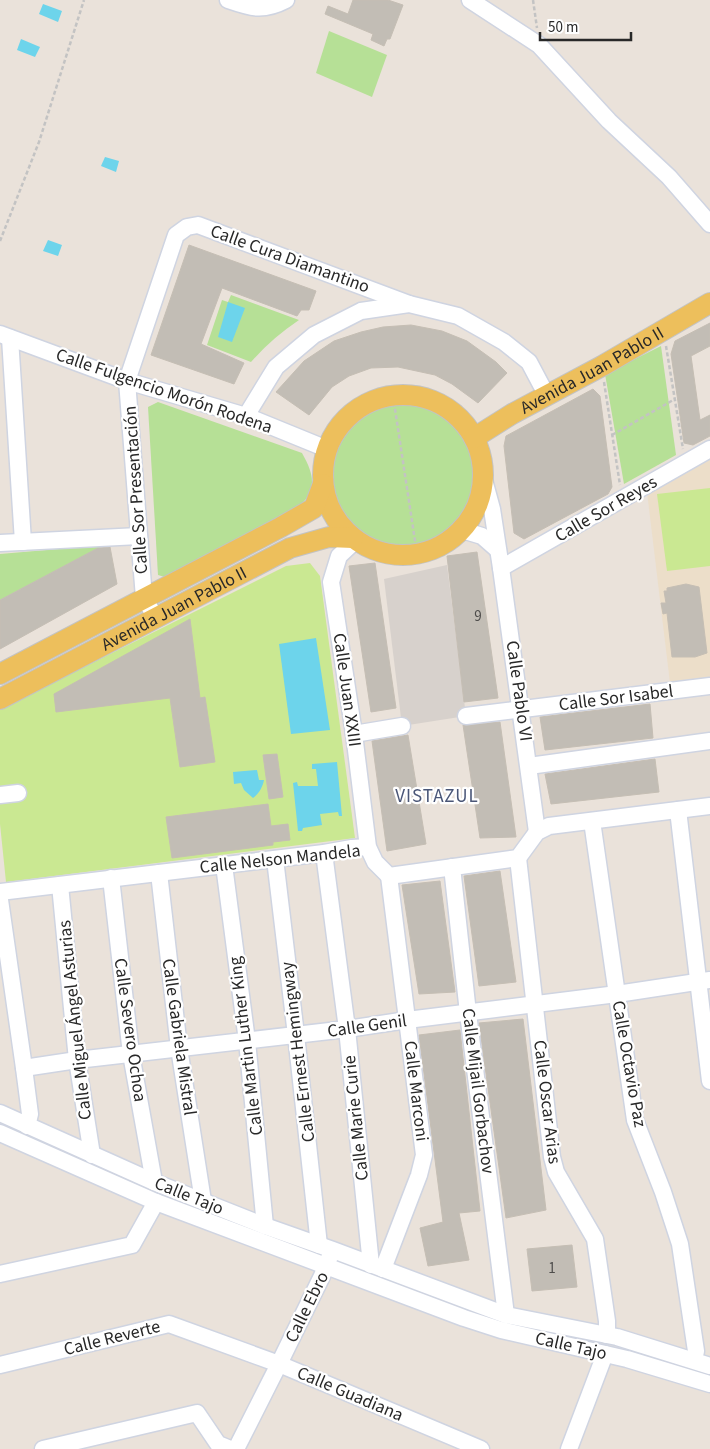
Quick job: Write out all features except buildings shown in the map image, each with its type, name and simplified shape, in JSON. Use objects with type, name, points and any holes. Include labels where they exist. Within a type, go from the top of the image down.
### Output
[{"type":"main road","name":"Avenida Juan Pablo II","points":[[474,438],[512,414],[602,366],[710,303]]},
{"type":"main road","points":[[410,395],[436,402],[458,417],[474,438],[481,457],[483,476],[480,496],[473,514],[462,530],[444,544],[417,554],[399,555],[377,550],[355,539],[338,522],[328,504],[323,484],[323,466],[327,449],[339,426],[359,408],[383,397],[410,395]]},
{"type":"main road","name":"Avenida Juan Pablo II","points":[[0,674],[314,508],[323,484]]},
{"type":"main road","name":"Avenida Juan Pablo II","points":[[0,699],[290,548],[329,537],[355,539]]},
{"type":"street","points":[[228,0],[254,8],[273,7],[286,0]]},
{"type":"street","points":[[470,0],[539,44],[609,121],[669,177],[710,224]]},
{"type":"street","name":"Calle Cura Diamantino","points":[[127,381],[176,235],[186,227],[198,225],[409,304],[458,316],[504,342],[529,362],[548,396]]},
{"type":"street","points":[[246,416],[276,367],[314,335],[361,311],[409,304]]},
{"type":"street","points":[[5,337],[23,542]]},
{"type":"street","name":"Calle Fulgencio Morón Rodena","points":[[5,337],[127,381],[246,416],[327,449]]},
{"type":"street","name":"Calle Sor Presentación","points":[[127,381],[144,598]]},
{"type":"street","name":"Calle Sor Reyes","points":[[501,568],[710,450]]},
{"type":"street","name":"Calle Pablo VI","points":[[483,476],[492,509],[501,568],[537,832]]},
{"type":"street","points":[[462,530],[482,536],[498,550]]},
{"type":"street","points":[[0,543],[139,536]]},
{"type":"street","name":"Calle Juan XXIII","points":[[355,539],[339,556],[331,582],[354,734],[368,848]]},
{"type":"street","points":[[144,598],[156,618]]},
{"type":"street","name":"Calle Sor Isabel","points":[[466,716],[710,686]]},
{"type":"street","points":[[354,734],[402,726]]},
{"type":"street","points":[[529,766],[710,741]]},
{"type":"street","points":[[0,795],[18,793]]},
{"type":"street","points":[[388,876],[518,858],[537,832],[549,826],[710,806]]},
{"type":"street","points":[[678,810],[704,981],[710,1081]]},
{"type":"street","name":"Calle Octavio Paz","points":[[592,821],[635,1120],[663,1192],[680,1244],[696,1351],[694,1360]]},
{"type":"street","name":"Calle Nelson Mandela","points":[[0,892],[352,848],[368,848],[375,862],[388,876]]},
{"type":"street","name":"Calle Marie Curie","points":[[324,853],[377,1267]]},
{"type":"street","name":"Calle Oscar Arias","points":[[518,858],[552,1157],[556,1172],[595,1239],[607,1321],[607,1335]]},
{"type":"street","name":"Calle Ernest Hemingway","points":[[275,859],[296,1035],[326,1248]]},
{"type":"street","name":"Calle Martin Luther King","points":[[224,865],[247,1041],[265,1226]]},
{"type":"street","name":"Calle Mijail Gorbachov","points":[[452,868],[506,1315]]},
{"type":"street","name":"Calle Gabriela Mistral","points":[[159,873],[179,1048],[203,1201]]},
{"type":"street","name":"Calle Marconi","points":[[377,1267],[419,1175],[424,1155],[388,876]]},
{"type":"street","name":"Calle Severo Ochoa","points":[[111,878],[131,1054],[154,1182]]},
{"type":"street","name":"Calle Miguel Ángel Asturias","points":[[60,885],[77,1060],[92,1155]]},
{"type":"street","points":[[0,900],[30,1114],[27,1126]]},
{"type":"street","name":"Calle Genil","points":[[24,1068],[77,1060],[347,1029],[704,981]]},
{"type":"street","name":"Calle Tajo","points":[[0,1113],[154,1182],[265,1226],[506,1315],[631,1341],[710,1366]]},
{"type":"street","name":"Calle Tajo","points":[[0,1133],[156,1202],[464,1318],[501,1330],[649,1365],[710,1384]]},
{"type":"street","points":[[0,1274],[132,1244],[156,1202]]},
{"type":"street","name":"Calle Ebro","points":[[279,1364],[326,1266],[326,1248]]},
{"type":"street","points":[[376,1285],[372,1281],[372,1276],[377,1267]]},
{"type":"street","name":"Calle Reverte","points":[[0,1365],[169,1324],[279,1364]]},
{"type":"street","points":[[569,1449],[605,1354]]},
{"type":"street","name":"Calle Guadiana","points":[[236,1449],[279,1364],[481,1449]]},
{"type":"street","points":[[43,1449],[196,1414],[221,1447]]},
{"type":"path","points":[[0,241],[39,142],[84,0]]},
{"type":"path","points":[[533,0],[539,44]]},
{"type":"path","points":[[663,331],[686,463]]},
{"type":"path","points":[[602,366],[622,499]]},
{"type":"path","points":[[393,396],[417,554]]},
{"type":"path","points":[[612,435],[674,399]]},
{"type":"shaded area","points":[[710,457],[710,677],[670,683],[647,492]]},
{"type":"shaded area","points":[[447,565],[466,716],[402,726],[384,579]]},
{"type":"green space","points":[[329,31],[387,55],[372,97],[316,73]]},
{"type":"green space","points":[[231,295],[299,320],[262,350],[251,362],[207,345],[222,300],[228,302]]},
{"type":"green space","points":[[661,346],[676,455],[624,484],[605,374]]},
{"type":"green space","points":[[410,395],[425,398],[439,404],[458,418],[468,430],[478,451],[481,474],[478,497],[468,518],[458,530],[446,540],[425,550],[410,553],[394,553],[379,550],[358,540],[336,518],[324,489],[323,466],[326,451],[336,430],[358,408],[387,396]]},
{"type":"green space","points":[[158,402],[302,453],[312,477],[312,484],[307,497],[294,511],[168,578],[158,575],[148,407]]},
{"type":"green space","points":[[710,488],[710,566],[667,571],[657,494]]},
{"type":"green space","points":[[105,545],[0,600],[0,554]]},
{"type":"green space","points":[[310,563],[320,576],[355,838],[6,882],[0,824],[0,709],[286,566]]},
{"type":"water","points":[[43,4],[62,11],[58,22],[39,14]]},
{"type":"water","points":[[21,39],[40,47],[35,57],[17,50]]},
{"type":"water","points":[[105,157],[119,161],[116,172],[101,166]]},
{"type":"water","points":[[48,240],[62,245],[58,256],[43,251]]},
{"type":"water","points":[[228,302],[245,308],[232,342],[218,337]]},
{"type":"water","points":[[316,638],[330,730],[291,734],[279,644]]},
{"type":"water","points":[[337,762],[342,816],[339,816],[338,812],[320,814],[322,825],[303,828],[302,831],[298,831],[293,783],[297,782],[298,786],[318,786],[316,769],[312,769],[312,764]]},
{"type":"water","points":[[257,770],[259,780],[264,780],[260,790],[253,798],[244,790],[241,783],[234,784],[233,772]]},
{"type":"district","name":"VISTAZUL","points":[[437,796]]}]
